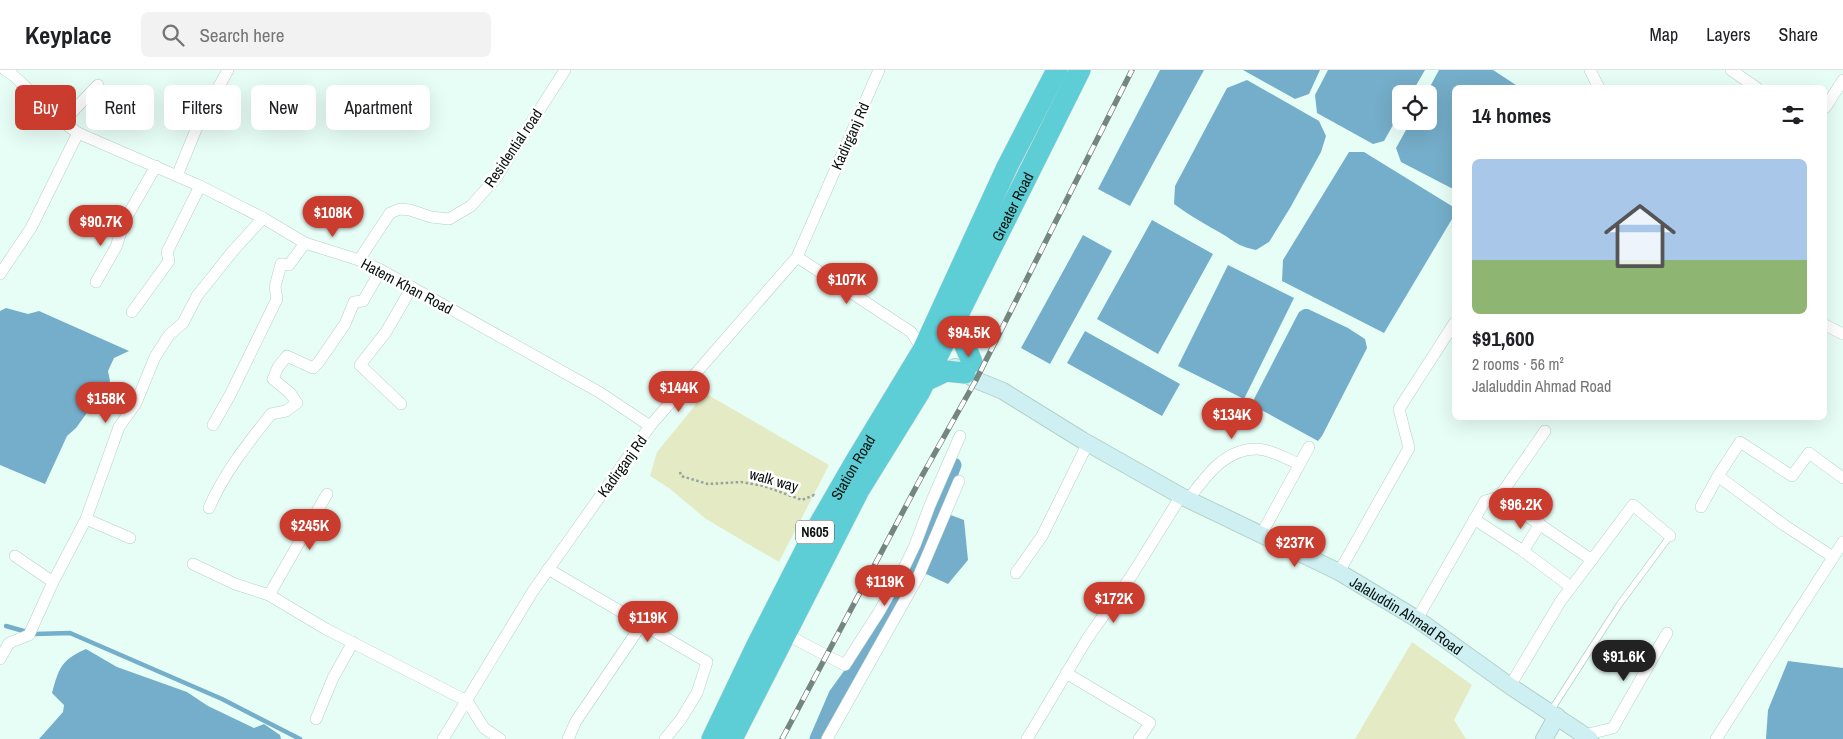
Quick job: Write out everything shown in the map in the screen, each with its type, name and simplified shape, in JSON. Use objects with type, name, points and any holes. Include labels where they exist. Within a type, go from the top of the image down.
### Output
[{"type":"highway","name":"Greater Road","points":[[929,343],[1007,167],[1057,70]]},
{"type":"highway","name":"Greater Road","points":[[929,343],[958,316],[1080,70]]},
{"type":"highway","points":[[925,381],[946,371],[969,368],[959,331],[958,316]]},
{"type":"highway","name":"Station Road","points":[[732,739],[859,490],[925,381],[929,343]]},
{"type":"highway","name":"Station Road","points":[[712,739],[756,647],[827,511],[929,343]]},
{"type":"street","points":[[177,176],[199,122],[228,70]]},
{"type":"street","name":"Residential road","points":[[359,260],[390,213],[400,209],[410,210],[431,217],[448,219],[471,206],[496,178],[565,70]]},
{"type":"street","name":"Kadirganj Rd","points":[[442,739],[548,569],[650,426],[797,257],[879,70]]},
{"type":"street","points":[[1590,70],[1598,85]]},
{"type":"street","points":[[1730,70],[1752,85]]},
{"type":"street","name":"Hatem Khan Road","points":[[11,72],[25,85]]},
{"type":"street","points":[[1827,105],[1843,80]]},
{"type":"street","points":[[76,110],[86,98]]},
{"type":"street","name":"Hatem Khan Road","points":[[74,130],[200,186],[263,218],[305,243],[359,260],[381,270],[599,392],[650,426]]},
{"type":"street","points":[[0,274],[31,228],[78,133]]},
{"type":"street","points":[[96,282],[116,247],[125,220],[156,166]]},
{"type":"street","points":[[132,312],[169,261],[167,252],[200,186]]},
{"type":"street","points":[[0,659],[9,643],[29,635],[53,582],[86,519],[119,427],[136,403],[155,357],[169,334],[183,322],[196,296],[263,218]]},
{"type":"street","points":[[213,424],[230,395],[277,299],[275,287],[281,264],[289,265],[305,243]]},
{"type":"street","points":[[797,257],[929,343]]},
{"type":"street","points":[[209,508],[233,464],[271,414],[286,411],[297,403],[290,393],[273,379],[278,367],[287,356],[313,368],[345,324],[354,302],[363,301],[381,270]]},
{"type":"street","points":[[401,404],[360,365],[386,332],[412,287]]},
{"type":"street","points":[[1827,326],[1843,334]]},
{"type":"street","points":[[1339,572],[1409,448],[1399,409],[1452,327]]},
{"type":"street","name":"Jalaluddin Ahmad Road","points":[[929,343],[1003,392],[1184,498],[1339,572],[1418,619],[1510,686],[1587,737]]},
{"type":"street","points":[[1418,619],[1485,501],[1499,497],[1544,431]]},
{"type":"street","points":[[785,634],[845,664],[879,612],[905,566],[960,436]]},
{"type":"street","points":[[1701,507],[1740,442],[1792,476],[1809,453],[1843,478]]},
{"type":"street","points":[[1016,573],[1042,536],[1088,443]]},
{"type":"street","points":[[1261,534],[1309,447]]},
{"type":"street","points":[[1027,739],[1087,639],[1184,498],[1215,465],[1242,450],[1259,449],[1275,453],[1299,464]]},
{"type":"street","points":[[1718,476],[1784,525],[1834,557]]},
{"type":"street","points":[[827,739],[919,575],[959,481]]},
{"type":"street","points":[[269,595],[327,494]]},
{"type":"street","points":[[1499,497],[1592,560]]},
{"type":"street","points":[[1510,686],[1560,602],[1633,505],[1670,536]]},
{"type":"street","points":[[86,519],[130,538]]},
{"type":"street","points":[[1474,519],[1523,551],[1571,588]]},
{"type":"street","points":[[1523,551],[1540,524]]},
{"type":"street","points":[[1716,739],[1843,542]]},
{"type":"street","points":[[15,556],[53,582]]},
{"type":"street","points":[[193,564],[235,584],[269,595],[326,629],[466,701],[484,728],[500,739]]},
{"type":"street","points":[[905,566],[919,575]]},
{"type":"street","points":[[548,569],[707,662],[697,694],[665,739]]},
{"type":"street","points":[[879,612],[893,621]]},
{"type":"street","points":[[568,739],[576,721],[642,624]]},
{"type":"street","points":[[1587,737],[1614,728],[1667,633]]},
{"type":"street","points":[[316,719],[333,678],[353,642]]},
{"type":"street","points":[[1066,673],[1150,723],[1139,739]]},
{"type":"street","points":[[1544,739],[1553,714]]},
{"type":"lane","points":[[1553,714],[1619,605],[1670,536]]},
{"type":"path","name":"walk way","points":[[680,472],[681,476],[708,484],[741,482],[764,486],[802,500],[814,495],[827,511]]},
{"type":"green space","points":[[703,392],[829,465],[779,562],[706,519],[669,488],[650,476],[657,452],[693,408]]},
{"type":"green space","points":[[1412,642],[1472,685],[1454,720],[1466,739],[1355,739]]},
{"type":"water","points":[[1160,70],[1204,70],[1130,206],[1098,189]]},
{"type":"water","points":[[1243,70],[1320,70],[1309,94],[1295,99]]},
{"type":"water","points":[[1328,70],[1425,70],[1416,85],[1392,85],[1392,127],[1384,141],[1373,144],[1317,113],[1315,95]]},
{"type":"water","points":[[1439,70],[1493,70],[1516,85],[1452,85],[1452,188],[1401,162],[1396,148],[1406,130],[1437,130],[1437,85],[1431,85]]},
{"type":"water","points":[[1247,80],[1319,121],[1326,136],[1321,152],[1290,208],[1269,242],[1256,250],[1239,244],[1174,204],[1175,186],[1227,88]]},
{"type":"water","points":[[1349,152],[1364,152],[1452,206],[1452,219],[1384,333],[1282,281],[1283,260]]},
{"type":"water","points":[[1152,220],[1213,254],[1158,354],[1097,319]]},
{"type":"water","points":[[1083,235],[1112,251],[1050,364],[1021,348]]},
{"type":"water","points":[[1228,265],[1294,298],[1244,399],[1178,366]]},
{"type":"water","points":[[6,308],[28,314],[39,311],[129,351],[114,358],[108,371],[110,381],[76,428],[67,436],[45,484],[0,465],[0,311]]},
{"type":"water","points":[[1308,309],[1348,328],[1365,339],[1367,348],[1318,441],[1256,407],[1254,399],[1299,312]]},
{"type":"water","points":[[1085,331],[1180,384],[1162,416],[1067,363]]},
{"type":"water","points":[[948,514],[964,520],[968,560],[948,584],[924,573]]},
{"type":"water","points":[[86,649],[117,667],[187,692],[208,706],[254,728],[264,724],[280,735],[281,739],[39,739],[63,712],[64,705],[52,693],[59,671],[66,661]]},
{"type":"water","points":[[1788,661],[1843,668],[1843,739],[1766,739],[1768,710]]},
{"type":"waterway","points":[[817,739],[836,695],[875,641],[904,589],[923,547],[954,465]]},
{"type":"waterway","points":[[6,626],[27,632]]},
{"type":"waterway","points":[[35,634],[70,633],[222,699],[300,739]]},
{"type":"railway","points":[[782,739],[923,474],[976,380],[1132,70]]}]
